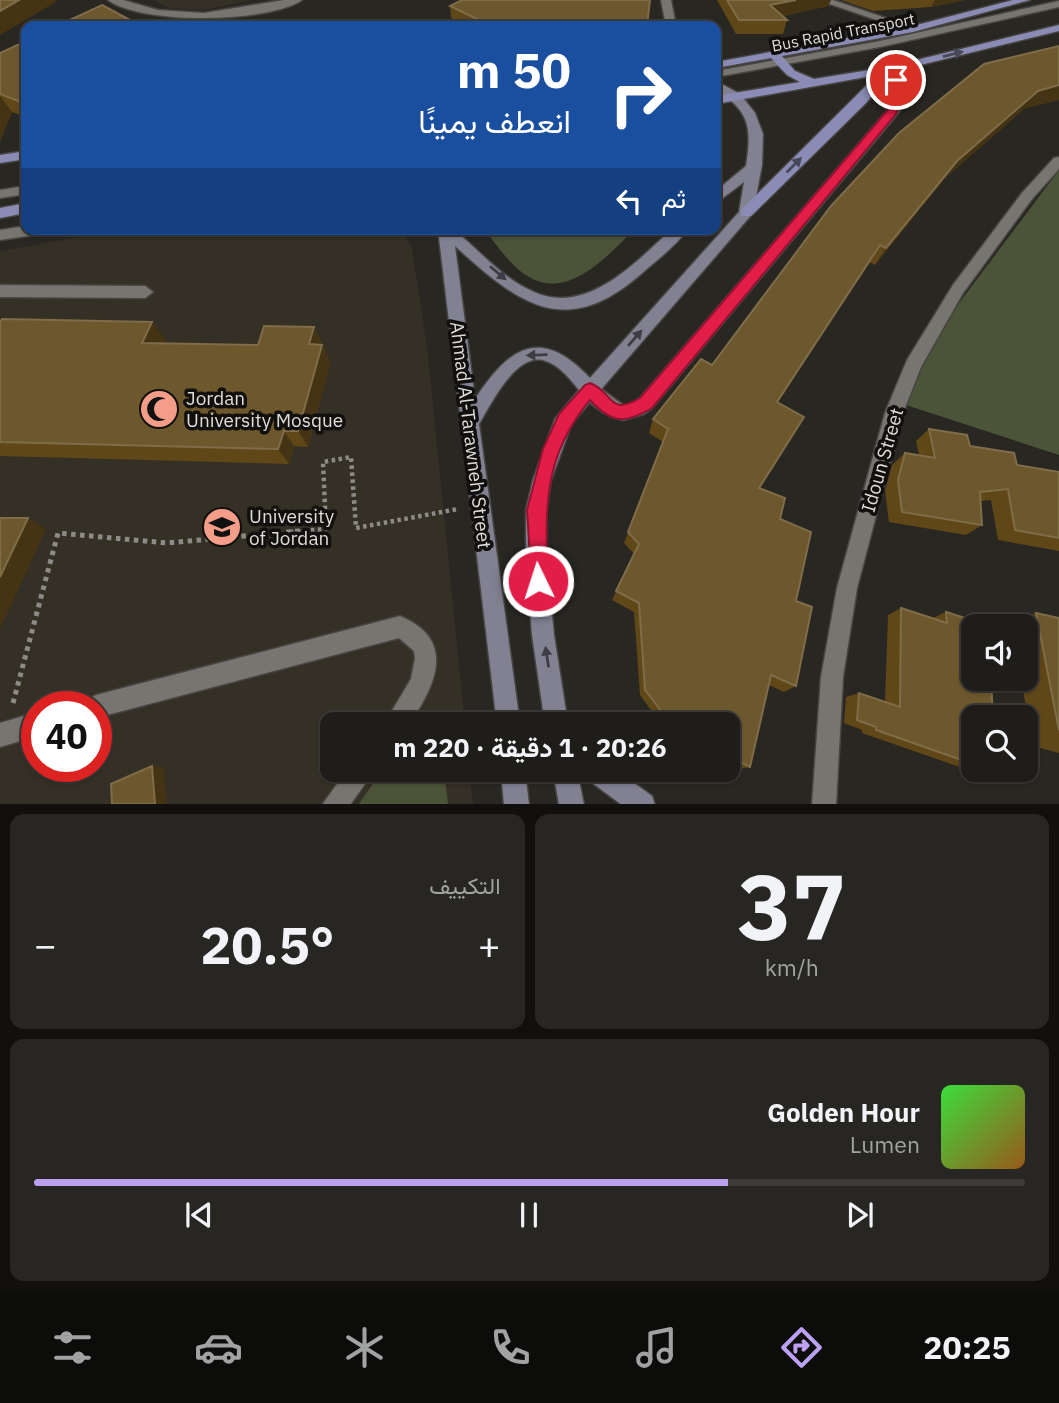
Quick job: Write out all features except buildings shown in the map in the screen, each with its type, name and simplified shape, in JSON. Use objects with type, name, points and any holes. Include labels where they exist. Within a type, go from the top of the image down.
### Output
[{"type":"main road","points":[[721,65],[779,62],[1025,0]]},
{"type":"main road","points":[[721,99],[888,70],[1059,28]]},
{"type":"main road","points":[[779,62],[815,84]]},
{"type":"main road","points":[[746,213],[862,100],[888,70]]},
{"type":"main road","points":[[0,159],[21,156]]},
{"type":"main road","points":[[0,213],[21,209]]},
{"type":"street","points":[[113,0],[151,14],[197,17],[249,11],[297,0]]},
{"type":"street","points":[[666,0],[670,21]]},
{"type":"street","points":[[823,0],[913,29]]},
{"type":"street","name":"Bus Rapid Transport","points":[[721,80],[779,62],[1059,4]]},
{"type":"street","name":"Bus Rapid Transport","points":[[721,73],[1059,10]]},
{"type":"street","points":[[470,423],[501,372],[511,361],[527,354],[556,356],[572,366],[608,408],[629,413],[646,403],[892,112],[900,92],[888,70]]},
{"type":"street","points":[[555,712],[543,635],[536,554],[536,510],[551,449],[564,419],[746,213],[755,165],[757,134],[749,113],[736,97],[721,86]]},
{"type":"street","name":"Idoun Street","points":[[824,804],[832,677],[847,589],[894,413],[914,365],[958,289],[1027,196],[1059,161]]},
{"type":"street","points":[[721,194],[755,165]]},
{"type":"street","points":[[0,186],[21,183]]},
{"type":"street","points":[[0,194],[21,191]]},
{"type":"street","points":[[0,235],[21,232]]},
{"type":"street","name":"Ahmad Al-Tarawneh Street","points":[[447,235],[506,712]]},
{"type":"street","points":[[453,235],[530,298],[556,304],[582,303],[597,297],[620,282],[674,235]]},
{"type":"street","points":[[0,291],[145,292]]},
{"type":"street","points":[[112,703],[400,626],[421,639],[427,651],[427,664],[402,712]]},
{"type":"street","points":[[2,734],[21,729]]},
{"type":"street","points":[[334,804],[353,782]]},
{"type":"street","points":[[514,782],[517,804]]},
{"type":"street","points":[[567,782],[572,804]]},
{"type":"street","points":[[613,782],[643,804]]},
{"type":"path","points":[[2,734],[58,533],[167,543],[326,529],[323,463],[351,457],[356,528],[480,505]]},
{"type":"shaded area","points":[[154,0],[252,0],[202,10],[169,8]]},
{"type":"shaded area","name":"University of Jordan","points":[[90,235],[405,235],[412,249],[427,347],[464,712],[320,712],[320,782],[470,782],[473,804],[0,804],[0,251]]},
{"type":"green space","points":[[1059,170],[1059,455],[906,405],[935,335]]},
{"type":"green space","points":[[489,235],[629,235],[601,262],[573,279],[559,283],[544,283],[529,277],[516,268]]},
{"type":"green space","points":[[374,782],[445,782],[448,804],[359,804]]},
{"type":"place","name":"Jordan University Mosque","points":[[159,409]]},
{"type":"place","name":"University of Jordan","points":[[222,527]]},
{"type":"route","points":[[538,581],[536,510],[551,449],[564,419],[590,390],[608,408],[618,412],[639,410],[646,403],[892,112],[899,102],[900,92],[896,80]]}]
